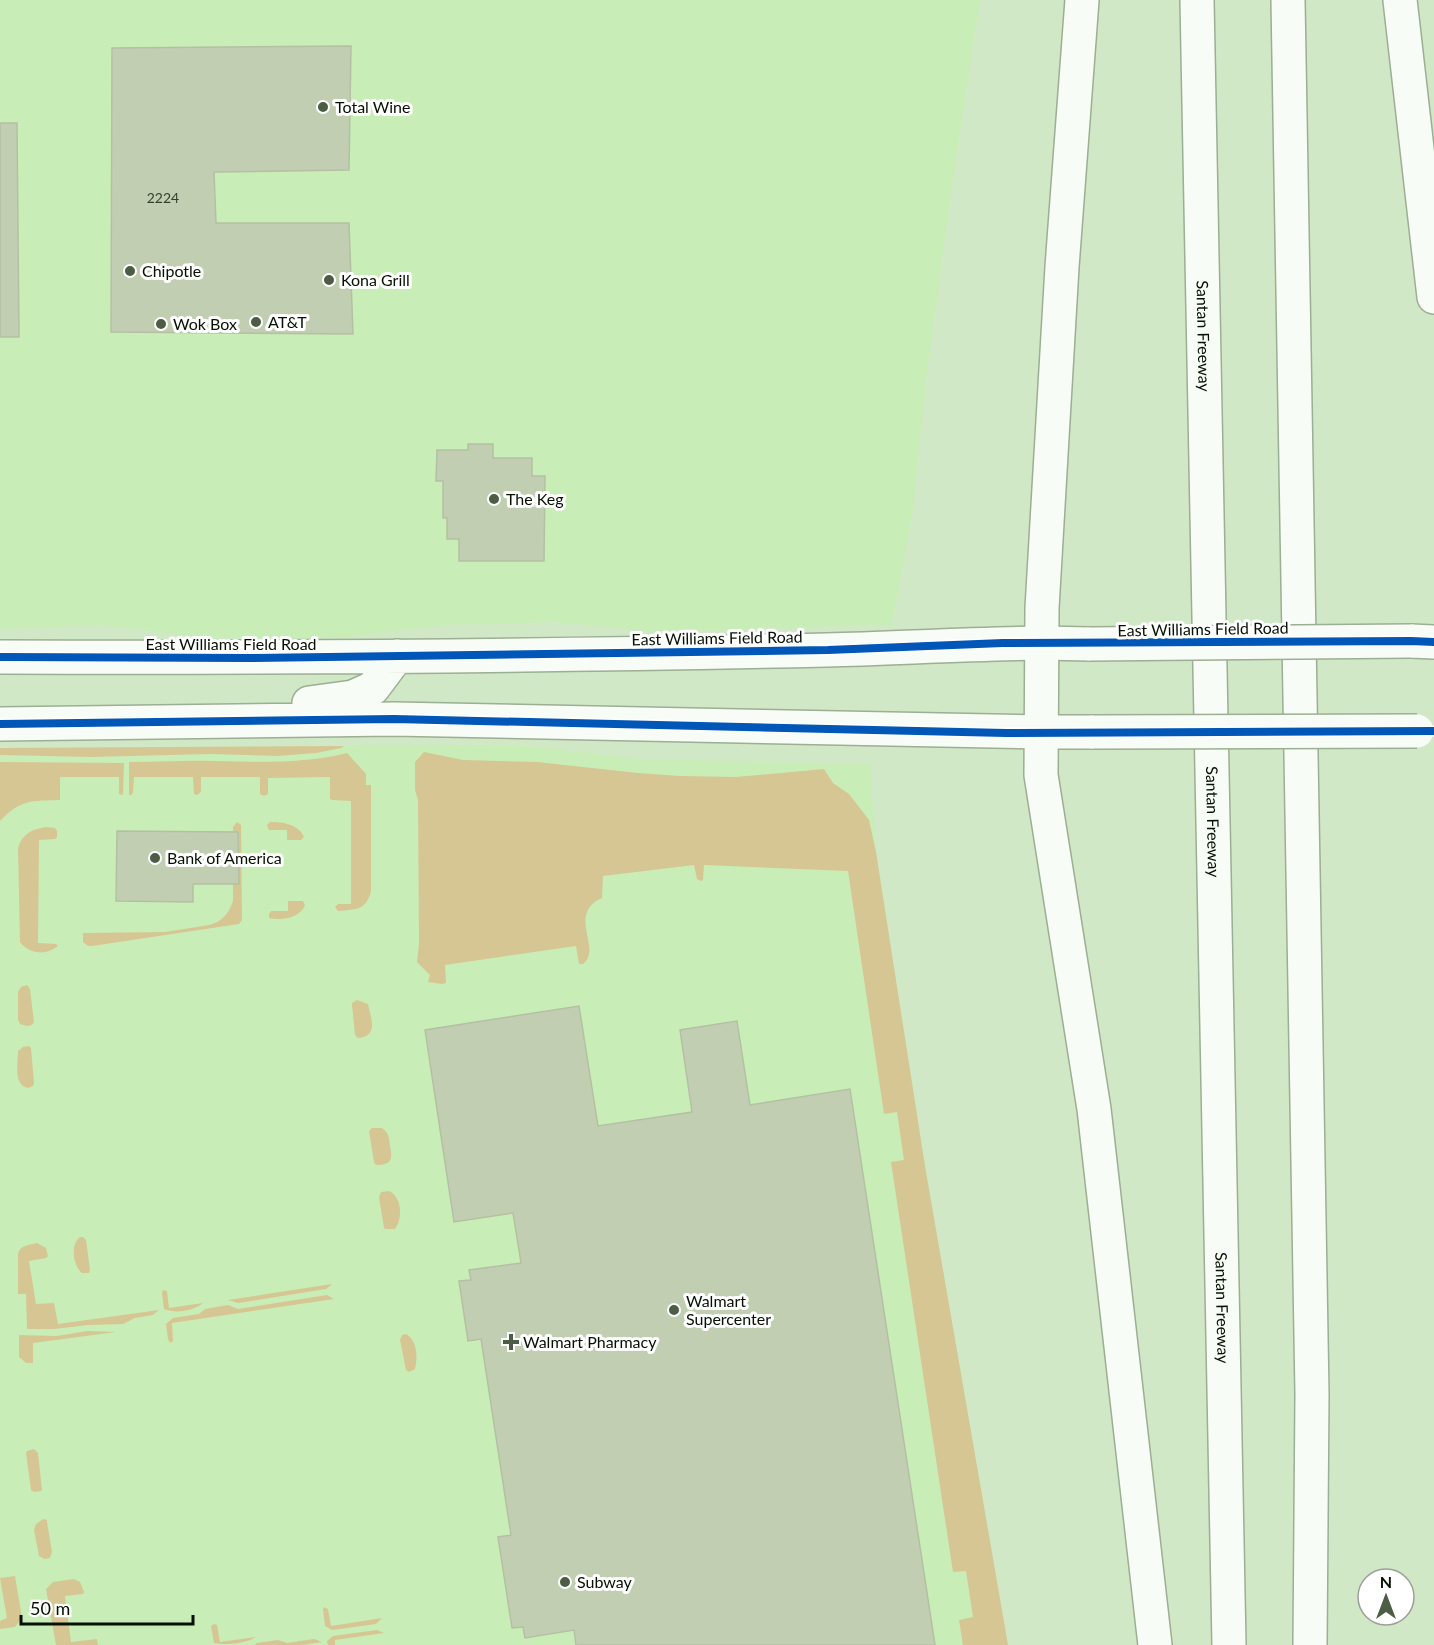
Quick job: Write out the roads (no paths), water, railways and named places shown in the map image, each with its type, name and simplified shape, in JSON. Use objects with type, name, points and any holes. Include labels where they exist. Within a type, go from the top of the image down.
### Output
[{"type":"main road","points":[[1082,0],[1060,303],[1043,596],[1041,775],[1094,1109],[1155,1645]]},
{"type":"main road","name":"Santan Freeway","points":[[1197,0],[1229,1645]]},
{"type":"main road","points":[[1288,0],[1312,1370],[1310,1645]]},
{"type":"main road","points":[[1400,0],[1434,297]]},
{"type":"main road","name":"East Williams Field Road","points":[[0,657],[250,658],[828,650],[1042,643],[1423,641]]},
{"type":"main road","points":[[218,721],[261,705],[332,701],[353,697],[373,688],[397,656]]},
{"type":"main road","points":[[0,724],[394,719],[1041,732],[1425,731]]},
{"type":"place","name":"Total Wine","points":[[323,107]]},
{"type":"place","name":"Chipotle","points":[[130,271]]},
{"type":"place","name":"Kona Grill","points":[[329,280]]},
{"type":"place","name":"AT&T","points":[[256,322]]},
{"type":"place","name":"Wok Box","points":[[161,324]]},
{"type":"place","name":"The Keg","points":[[494,499]]},
{"type":"place","name":"Bank of America","points":[[155,858]]},
{"type":"place","name":"Walmart Supercenter","points":[[674,1310]]},
{"type":"place","name":"Walmart Pharmacy","points":[[511,1342]]},
{"type":"place","name":"Subway","points":[[565,1582]]}]
